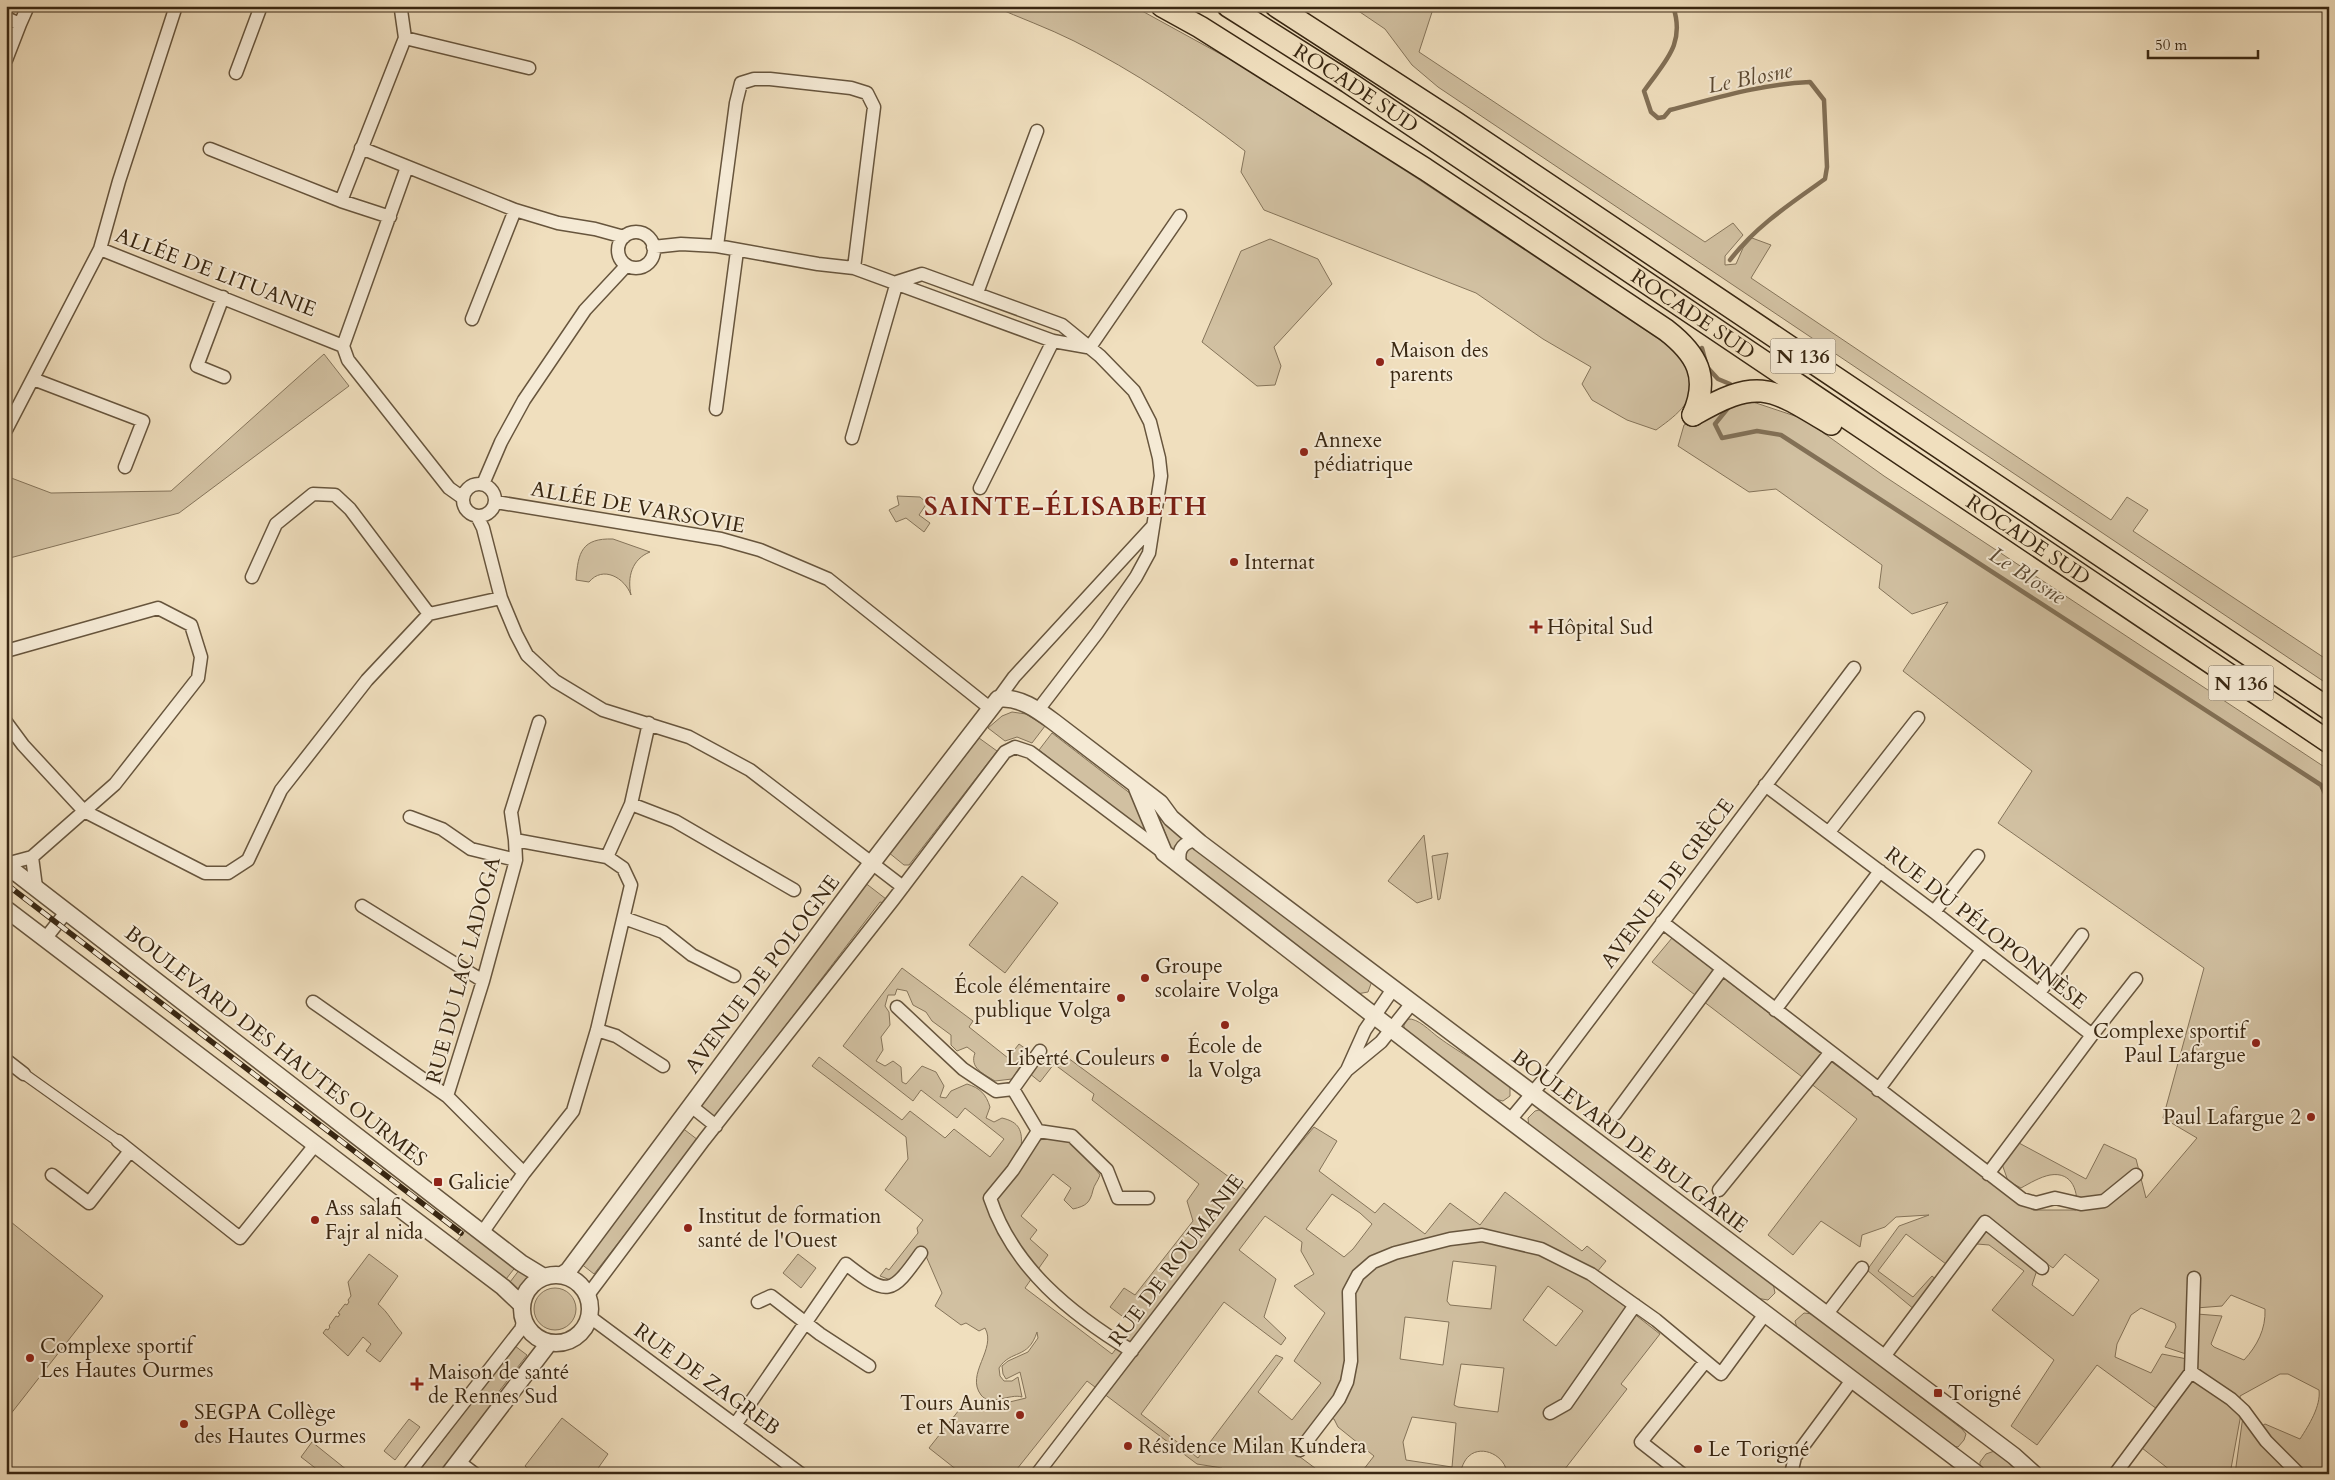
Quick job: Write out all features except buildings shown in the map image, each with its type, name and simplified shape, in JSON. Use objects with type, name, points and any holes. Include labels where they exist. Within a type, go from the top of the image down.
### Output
[{"type":"highway","points":[[1162,6],[1200,27],[1425,169],[1666,330],[1690,350],[1698,367],[1700,393],[1693,415],[1733,395],[1765,390],[1800,405],[1859,440],[1900,455]]},
{"type":"highway","name":"ROCADE SUD","points":[[1228,6],[1373,98],[1900,455],[2329,742]]},
{"type":"highway","name":"ROCADE SUD","points":[[1276,6],[1471,133],[2329,709]]},
{"type":"street","points":[[6,60],[28,6]]},
{"type":"street","name":"ALLÉE DE LITUANIE","points":[[176,6],[119,181],[100,249],[343,346]]},
{"type":"street","points":[[236,73],[261,6]]},
{"type":"street","points":[[341,201],[405,38],[401,10],[398,6]]},
{"type":"street","points":[[6,18],[20,24]]},
{"type":"street","points":[[405,38],[530,68]]},
{"type":"street","points":[[717,246],[736,102],[741,83],[754,79],[770,79],[851,88],[867,93],[874,107],[854,268]]},
{"type":"street","points":[[977,293],[1037,131]]},
{"type":"street","points":[[361,148],[515,210],[558,223],[595,228],[624,237]]},
{"type":"street","points":[[210,149],[341,201],[390,217]]},
{"type":"street","points":[[407,167],[343,346],[348,360],[449,488],[463,498]]},
{"type":"street","points":[[472,319],[515,210]]},
{"type":"street","points":[[1090,347],[1180,216]]},
{"type":"street","points":[[634,232],[650,239],[653,247],[653,256],[647,264],[637,268],[626,266],[618,252],[618,246],[624,237],[634,232]]},
{"type":"street","points":[[653,247],[680,244],[717,246],[736,251],[854,268],[1053,341],[1090,347]]},
{"type":"street","points":[[6,430],[100,249]]},
{"type":"street","points":[[716,409],[736,251]]},
{"type":"street","points":[[483,484],[524,400],[586,310],[626,266]]},
{"type":"street","points":[[896,282],[922,274],[1062,325],[1090,347],[1134,391],[1150,422],[1159,458],[1160,476],[1159,495],[1149,553],[1136,577],[1038,710]]},
{"type":"street","points":[[852,438],[896,282]]},
{"type":"street","points":[[222,297],[197,366],[224,377]]},
{"type":"street","points":[[980,488],[1053,341]]},
{"type":"street","points":[[33,379],[143,421],[125,467]]},
{"type":"street","points":[[483,484],[494,493],[496,502],[491,512],[477,516],[472,515],[465,508],[463,498],[468,488],[472,485],[483,484]]},
{"type":"street","points":[[252,577],[276,524],[313,494],[335,495],[350,509],[430,614]]},
{"type":"street","name":"ALLÉE DE VARSOVIE","points":[[496,502],[721,539],[760,550],[828,579],[995,704]]},
{"type":"street","points":[[477,516],[483,528],[501,598],[527,656],[555,681],[603,710],[689,737],[750,770],[903,887]]},
{"type":"street","points":[[995,704],[1014,678],[1152,527]]},
{"type":"street","points":[[6,722],[23,745],[84,811],[205,873],[228,873],[248,860],[282,790],[367,680],[430,614],[501,598]]},
{"type":"street","points":[[6,651],[158,608],[191,625],[201,658],[198,678],[115,784],[32,857],[6,864]]},
{"type":"street","name":"AVENUE DE GRÈCE","points":[[1510,1120],[1532,1094],[1854,668]]},
{"type":"street","name":"BOULEVARD DE BULGARIE","points":[[995,704],[1010,698],[1038,710],[1137,788],[1145,791],[1160,803],[1171,818],[1200,843],[2014,1456],[2034,1474]]},
{"type":"street","name":"AVENUE DE POLOGNE","points":[[562,1275],[568,1270],[872,863],[995,704]]},
{"type":"street","points":[[1829,832],[1918,718]]},
{"type":"street","points":[[515,840],[511,812],[539,722]]},
{"type":"street","points":[[482,1233],[524,1173],[573,1111],[597,1030],[631,885],[623,868],[607,857],[631,804],[649,723]]},
{"type":"street","points":[[588,1295],[1005,752],[1015,747],[1030,752],[1180,864],[1510,1120],[1977,1474]]},
{"type":"street","name":"RUE DU PÉLOPONNÈSE","points":[[1765,785],[1934,912],[2092,1035],[1988,1174]]},
{"type":"street","name":"BOULEVARD DE BULGARIE","points":[[1137,788],[1164,853]]},
{"type":"street","points":[[631,804],[675,821],[794,890]]},
{"type":"street","points":[[410,816],[442,829],[471,849],[516,860]]},
{"type":"street","name":"RUE DU LAC LADOGA","points":[[524,1173],[447,1096],[483,981],[516,860],[515,840],[607,857]]},
{"type":"street","points":[[1180,864],[1178,856],[1182,846],[1192,841],[1200,843]]},
{"type":"street","points":[[1934,912],[1978,856]]},
{"type":"street","points":[[32,857],[36,887]]},
{"type":"street","name":"BOULEVARD DES HAUTES OURMES","points":[[6,864],[482,1233],[544,1277]]},
{"type":"street","points":[[1775,1010],[1880,871]]},
{"type":"street","points":[[362,906],[483,981]]},
{"type":"street","points":[[6,909],[503,1287],[523,1313],[533,1335],[549,1343],[559,1344],[577,1338],[583,1332],[590,1317],[591,1309],[588,1295],[577,1282],[562,1275],[544,1277],[529,1288],[523,1313],[521,1329],[408,1474]]},
{"type":"street","points":[[45,939],[67,911]]},
{"type":"street","points":[[624,918],[663,932],[692,955],[734,976]]},
{"type":"street","points":[[1662,922],[2022,1199],[2036,1202],[2055,1198],[2081,1204],[2104,1201],[2136,1176]]},
{"type":"street","points":[[2039,993],[2082,935]]},
{"type":"street","points":[[1878,1090],[1982,950]]},
{"type":"street","points":[[1615,1114],[1722,969]]},
{"type":"street","points":[[2092,1035],[2136,979]]},
{"type":"street","name":"RUE DE ROUMANIE","points":[[1037,1474],[1347,1070],[1366,1030],[1394,989]]},
{"type":"street","points":[[313,1002],[447,1096]]},
{"type":"street","name":"RUE DE ROUMANIE","points":[[1347,1070],[1381,1042],[1412,1003]]},
{"type":"street","points":[[897,1007],[963,1069],[996,1091],[1014,1089],[1040,1051]]},
{"type":"street","points":[[597,1030],[616,1036],[663,1066]]},
{"type":"street","points":[[1719,1190],[1830,1053]]},
{"type":"street","points":[[7,1063],[118,1141],[240,1238],[315,1145]]},
{"type":"street","points":[[1014,1089],[1038,1131]]},
{"type":"street","points":[[691,1106],[716,1126]]},
{"type":"street","points":[[1038,1131],[1013,1170],[990,1198],[1004,1233],[1028,1269],[1056,1296],[1097,1330],[1132,1351]]},
{"type":"street","points":[[1038,1131],[1072,1136],[1108,1170],[1118,1198],[1148,1198]]},
{"type":"street","points":[[52,1174],[89,1203],[130,1151]]},
{"type":"street","points":[[1884,1358],[1985,1222],[2042,1268]]},
{"type":"street","points":[[1300,1450],[1340,1399],[1347,1382],[1351,1360],[1349,1292],[1358,1275],[1374,1262],[1401,1251],[1450,1239],[1482,1235],[1541,1249],[1591,1274],[1656,1320],[1721,1374],[1765,1314]]},
{"type":"street","points":[[734,1424],[807,1323],[846,1264],[868,1281],[881,1286],[892,1286],[901,1281],[921,1253]]},
{"type":"street","points":[[1826,1315],[1862,1268]]},
{"type":"street","points":[[2115,1474],[2190,1372],[2194,1278]]},
{"type":"street","points":[[758,1302],[771,1296],[869,1366]]},
{"type":"street","points":[[1550,1413],[1566,1404],[1635,1305]]},
{"type":"street","name":"RUE DE ZAGREB","points":[[590,1317],[801,1474]]},
{"type":"street","points":[[474,1474],[454,1468],[549,1343]]},
{"type":"street","points":[[1682,1474],[1641,1442],[1705,1362]]},
{"type":"street","points":[[2190,1372],[2231,1399],[2244,1410],[2266,1441],[2299,1474]]},
{"type":"street","points":[[1791,1474],[1795,1456],[1852,1380]]},
{"type":"shaded area","points":[[993,6],[1133,6],[1235,62],[1415,177],[1675,350],[1691,378],[1691,394],[1687,402],[1676,415],[1656,430],[1627,420],[1592,400],[1582,384],[1591,367],[1543,339],[1476,293],[1264,210],[1241,172],[1245,151],[1183,106],[1119,65],[1074,41]]},
{"type":"shaded area","points":[[1351,6],[1434,6],[1419,52],[1705,242],[1733,223],[1743,235],[1725,256],[1725,265],[1736,264],[1743,248],[1752,238],[1771,245],[1751,278],[2111,520],[2127,497],[2148,510],[2133,531],[2329,661],[2329,685],[1438,87],[1412,65],[1385,29]]},
{"type":"shaded area","points":[[1270,239],[1318,259],[1332,284],[1274,347],[1281,366],[1275,385],[1257,386],[1202,342],[1241,251]]},
{"type":"shaded area","points":[[324,354],[349,386],[179,513],[6,559],[6,476],[51,493],[171,491]]},
{"type":"shaded area","points":[[1750,401],[1804,419],[1884,476],[2329,770],[2329,1471],[2324,1474],[2302,1474],[2260,1427],[2265,1424],[2300,1439],[2310,1422],[2318,1402],[2319,1390],[2288,1374],[2280,1374],[2240,1396],[2241,1414],[2230,1474],[2175,1474],[2142,1448],[2190,1378],[2197,1314],[2222,1316],[2211,1344],[2244,1360],[2260,1337],[2265,1309],[2231,1295],[2222,1306],[2196,1308],[2186,1354],[2165,1347],[2176,1327],[2175,1323],[2141,1308],[2131,1315],[2117,1344],[2115,1357],[2151,1373],[2162,1354],[2187,1359],[2186,1370],[2157,1409],[2097,1365],[2037,1445],[2011,1426],[2054,1360],[1992,1310],[2024,1271],[1989,1245],[1965,1243],[1946,1264],[1906,1234],[1878,1271],[1913,1297],[1932,1276],[1938,1281],[1915,1310],[1867,1270],[1899,1226],[1929,1215],[1896,1217],[1885,1227],[1862,1235],[1860,1247],[1821,1221],[1793,1255],[1768,1235],[1857,1119],[1652,962],[1672,938],[1833,1063],[2033,1210],[2076,1210],[2075,1190],[2069,1180],[2064,1176],[2058,1175],[2043,1177],[2021,1188],[2008,1181],[2002,1164],[2019,1143],[2086,1179],[2104,1144],[2136,1159],[2146,1198],[2197,1138],[2163,1118],[2204,968],[1998,823],[2032,771],[1903,671],[1948,602],[1912,614],[1879,588],[1882,565],[1776,489],[1749,492],[1678,446],[1684,425],[1699,417]],"holes":[[[2065,1254],[2099,1280],[2073,1316],[2032,1285],[2038,1267],[2047,1264],[2053,1268]]]},
{"type":"shaded area","points":[[897,496],[920,497],[927,503],[919,515],[930,523],[924,532],[906,518],[896,522],[889,510],[899,505]]},
{"type":"shaded area","points":[[603,539],[613,539],[650,552],[639,559],[632,569],[631,595],[624,583],[607,574],[601,574],[589,582],[576,580],[580,554],[588,544]]},
{"type":"shaded area","points":[[1012,712],[1026,714],[1045,726],[1032,743],[1017,737],[1005,741],[988,728],[1002,716]]},
{"type":"shaded area","points":[[1052,733],[1140,801],[1149,835],[1039,750]]},
{"type":"shaded area","points":[[979,738],[997,751],[909,865],[904,865],[888,852],[899,836],[904,835]]},
{"type":"shaded area","points":[[1156,810],[1187,838],[1173,853]]},
{"type":"shaded area","points":[[1424,835],[1432,898],[1417,903],[1388,881]]},
{"type":"shaded area","points":[[1195,845],[1372,981],[1368,992],[1357,994],[1185,862],[1185,851]]},
{"type":"shaded area","points":[[1448,853],[1440,899],[1438,900],[1432,856]]},
{"type":"shaded area","points":[[1022,876],[1058,903],[1005,973],[969,945]]},
{"type":"shaded area","points":[[864,882],[886,899],[884,903],[880,902],[715,1118],[698,1105],[863,888]]},
{"type":"shaded area","points":[[902,968],[973,1021],[969,1027],[1008,1058],[1019,1044],[1030,1052],[1012,1079],[995,1081],[976,1067],[974,1063],[975,1053],[967,1047],[957,1051],[951,1045],[951,1035],[932,1021],[926,1012],[913,1005],[907,991],[897,989],[895,995],[888,995],[885,1006],[889,1012],[890,1025],[881,1037],[883,1050],[876,1061],[885,1066],[893,1061],[901,1067],[902,1082],[906,1084],[922,1066],[936,1072],[944,1086],[940,1097],[946,1098],[951,1091],[967,1084],[976,1087],[987,1098],[990,1107],[986,1118],[994,1122],[1002,1118],[1016,1125],[1021,1136],[1021,1148],[1036,1141],[1058,1138],[1067,1140],[1075,1146],[1091,1163],[1100,1175],[1087,1203],[1073,1209],[1064,1200],[1071,1188],[1053,1174],[1021,1216],[1037,1230],[1030,1239],[1048,1255],[1025,1288],[1112,1354],[1134,1325],[1110,1307],[1124,1288],[1135,1295],[1193,1221],[1187,1201],[1199,1184],[1092,1100],[1094,1094],[1054,1064],[1040,1082],[1029,1073],[1042,1054],[1064,1055],[1256,1197],[1314,1127],[1337,1141],[1319,1171],[1375,1213],[1384,1203],[1425,1234],[1450,1203],[1480,1225],[1505,1192],[1582,1251],[1587,1246],[1606,1261],[1597,1272],[1601,1288],[1660,1334],[1621,1384],[1627,1389],[1561,1474],[1507,1474],[1506,1468],[1498,1457],[1480,1451],[1467,1458],[1460,1474],[1360,1474],[1374,1456],[1338,1427],[1334,1419],[1320,1415],[1292,1451],[1323,1474],[1222,1474],[1222,1468],[1197,1464],[1087,1381],[1013,1474],[962,1474],[929,1448],[963,1405],[981,1409],[1026,1398],[1020,1372],[1006,1379],[1002,1366],[1008,1361],[1028,1352],[1038,1338],[1037,1332],[1029,1347],[1009,1358],[999,1368],[1000,1376],[1004,1381],[1012,1381],[1018,1377],[1022,1397],[990,1400],[981,1395],[977,1387],[977,1379],[978,1370],[987,1344],[988,1336],[985,1328],[979,1331],[966,1323],[961,1325],[935,1306],[942,1293],[926,1256],[893,1281],[880,1276],[886,1268],[889,1270],[918,1233],[917,1228],[923,1220],[885,1190],[908,1159],[906,1137],[812,1066],[819,1057],[902,1120],[910,1111],[945,1138],[954,1129],[990,1157],[1004,1139],[965,1108],[957,1118],[921,1090],[913,1101],[843,1046]],"holes":[[[1332,1194],[1360,1213],[1372,1224],[1353,1249],[1344,1257],[1306,1229]],[[1265,1216],[1302,1242],[1301,1251],[1314,1274],[1294,1286],[1325,1313],[1294,1361],[1321,1383],[1292,1420],[1258,1392],[1283,1358],[1276,1355],[1198,1458],[1141,1414],[1224,1302],[1281,1345],[1286,1338],[1264,1317],[1276,1279],[1239,1250]],[[1453,1261],[1496,1266],[1491,1309],[1450,1305],[1447,1301]],[[1548,1286],[1583,1311],[1556,1346],[1523,1320]],[[1405,1317],[1449,1322],[1443,1365],[1400,1359]],[[1461,1364],[1504,1368],[1498,1412],[1454,1405]],[[1412,1417],[1456,1423],[1452,1467],[1406,1460],[1403,1442]]]},
{"type":"shaded area","points":[[1408,1019],[1420,1023],[1510,1085],[1510,1096],[1503,1101],[1495,1099],[1404,1029]]},
{"type":"shaded area","points":[[1544,1110],[1773,1283],[1775,1293],[1768,1300],[1756,1298],[1529,1128],[1528,1118],[1535,1111]]},
{"type":"shaded area","points":[[681,1127],[698,1140],[594,1274],[580,1263]]},
{"type":"shaded area","name":"Complexe sportif Les Hautes Ourmes","points":[[6,1218],[103,1296],[6,1420]]},
{"type":"shaded area","points":[[467,1228],[517,1265],[503,1283],[454,1245]]},
{"type":"shaded area","points":[[369,1254],[398,1276],[378,1304],[402,1333],[380,1362],[366,1351],[371,1344],[363,1337],[348,1356],[323,1333],[326,1329],[328,1330],[336,1316],[338,1317],[340,1314],[338,1313],[349,1302],[348,1300],[351,1296],[348,1282]]},
{"type":"shaded area","points":[[798,1254],[816,1268],[801,1288],[783,1273]]},
{"type":"shaded area","points":[[520,1269],[531,1277],[518,1294],[507,1286]]},
{"type":"shaded area","points":[[559,1288],[567,1291],[573,1297],[576,1309],[573,1321],[567,1327],[551,1330],[543,1327],[537,1321],[534,1305],[537,1297],[543,1291]]},
{"type":"shaded area","points":[[1804,1313],[1813,1314],[1962,1429],[1966,1434],[1964,1440],[1958,1447],[1953,1446],[1797,1328],[1795,1321]]},
{"type":"shaded area","points":[[515,1346],[527,1355],[494,1398],[499,1402],[444,1474],[417,1474]]},
{"type":"shaded area","points":[[2243,1416],[2296,1474],[2235,1474]]},
{"type":"shaded area","points":[[562,1418],[608,1454],[594,1474],[534,1474],[525,1466]]},
{"type":"shaded area","points":[[409,1419],[420,1427],[395,1460],[384,1451]]},
{"type":"shaded area","points":[[312,1442],[352,1474],[323,1474],[301,1457]]},
{"type":"shaded area","points":[[1997,1450],[2025,1474],[1986,1474],[1980,1467],[1980,1462],[1986,1454]]},
{"type":"waterway","name":"Le Blosne","points":[[1673,6],[1677,32],[1675,42],[1665,62],[1644,91],[1651,112],[1658,118],[1664,117],[1670,110],[1739,92],[1792,83],[1810,82],[1824,100],[1827,167],[1825,179],[1762,226],[1730,260]]},
{"type":"waterway","name":"Le Blosne","points":[[1702,348],[1707,367],[1718,379],[1730,384]]},
{"type":"waterway","name":"Le Blosne","points":[[1728,408],[1715,424],[1722,438],[1757,431],[1781,435],[2321,785],[2329,802]]},
{"type":"railway","points":[[6,884],[461,1233]]},
{"type":"place","name":"Maison des parents","points":[[1380,362]]},
{"type":"place","name":"Annexe pédiatrique","points":[[1304,452]]},
{"type":"place","name":"Internat","points":[[1234,562]]},
{"type":"place","name":"Hôpital Sud","points":[[1536,627]]},
{"type":"place","name":"Groupe scolaire Volga","points":[[1145,978]]},
{"type":"place","name":"École élémentaire publique Volga","points":[[1121,998]]},
{"type":"place","name":"École de la Volga","points":[[1225,1025]]},
{"type":"place","name":"Complexe sportif Paul Lafargue","points":[[2256,1043]]},
{"type":"place","name":"Liberté Couleurs","points":[[1165,1058]]},
{"type":"place","name":"Paul Lafargue 2","points":[[2311,1117]]},
{"type":"place","name":"Galicie","points":[[438,1182]]},
{"type":"place","name":"Ass salafi Fajr al nida","points":[[315,1220]]},
{"type":"place","name":"Institut de formation santé de l'Ouest","points":[[688,1228]]},
{"type":"place","name":"Complexe sportif Les Hautes Ourmes","points":[[30,1358]]},
{"type":"place","name":"Maison de santé de Rennes Sud","points":[[417,1384]]},
{"type":"place","name":"Torigné","points":[[1938,1393]]},
{"type":"place","name":"Tours Aunis et Navarre","points":[[1020,1415]]},
{"type":"place","name":"SEGPA Collège des Hautes Ourmes","points":[[184,1424]]},
{"type":"place","name":"Résidence Milan Kundera","points":[[1128,1446]]},
{"type":"place","name":"Le Torigné","points":[[1698,1449]]},
{"type":"district","name":"SAINTE-ÉLISABETH","points":[[1066,506]]}]
